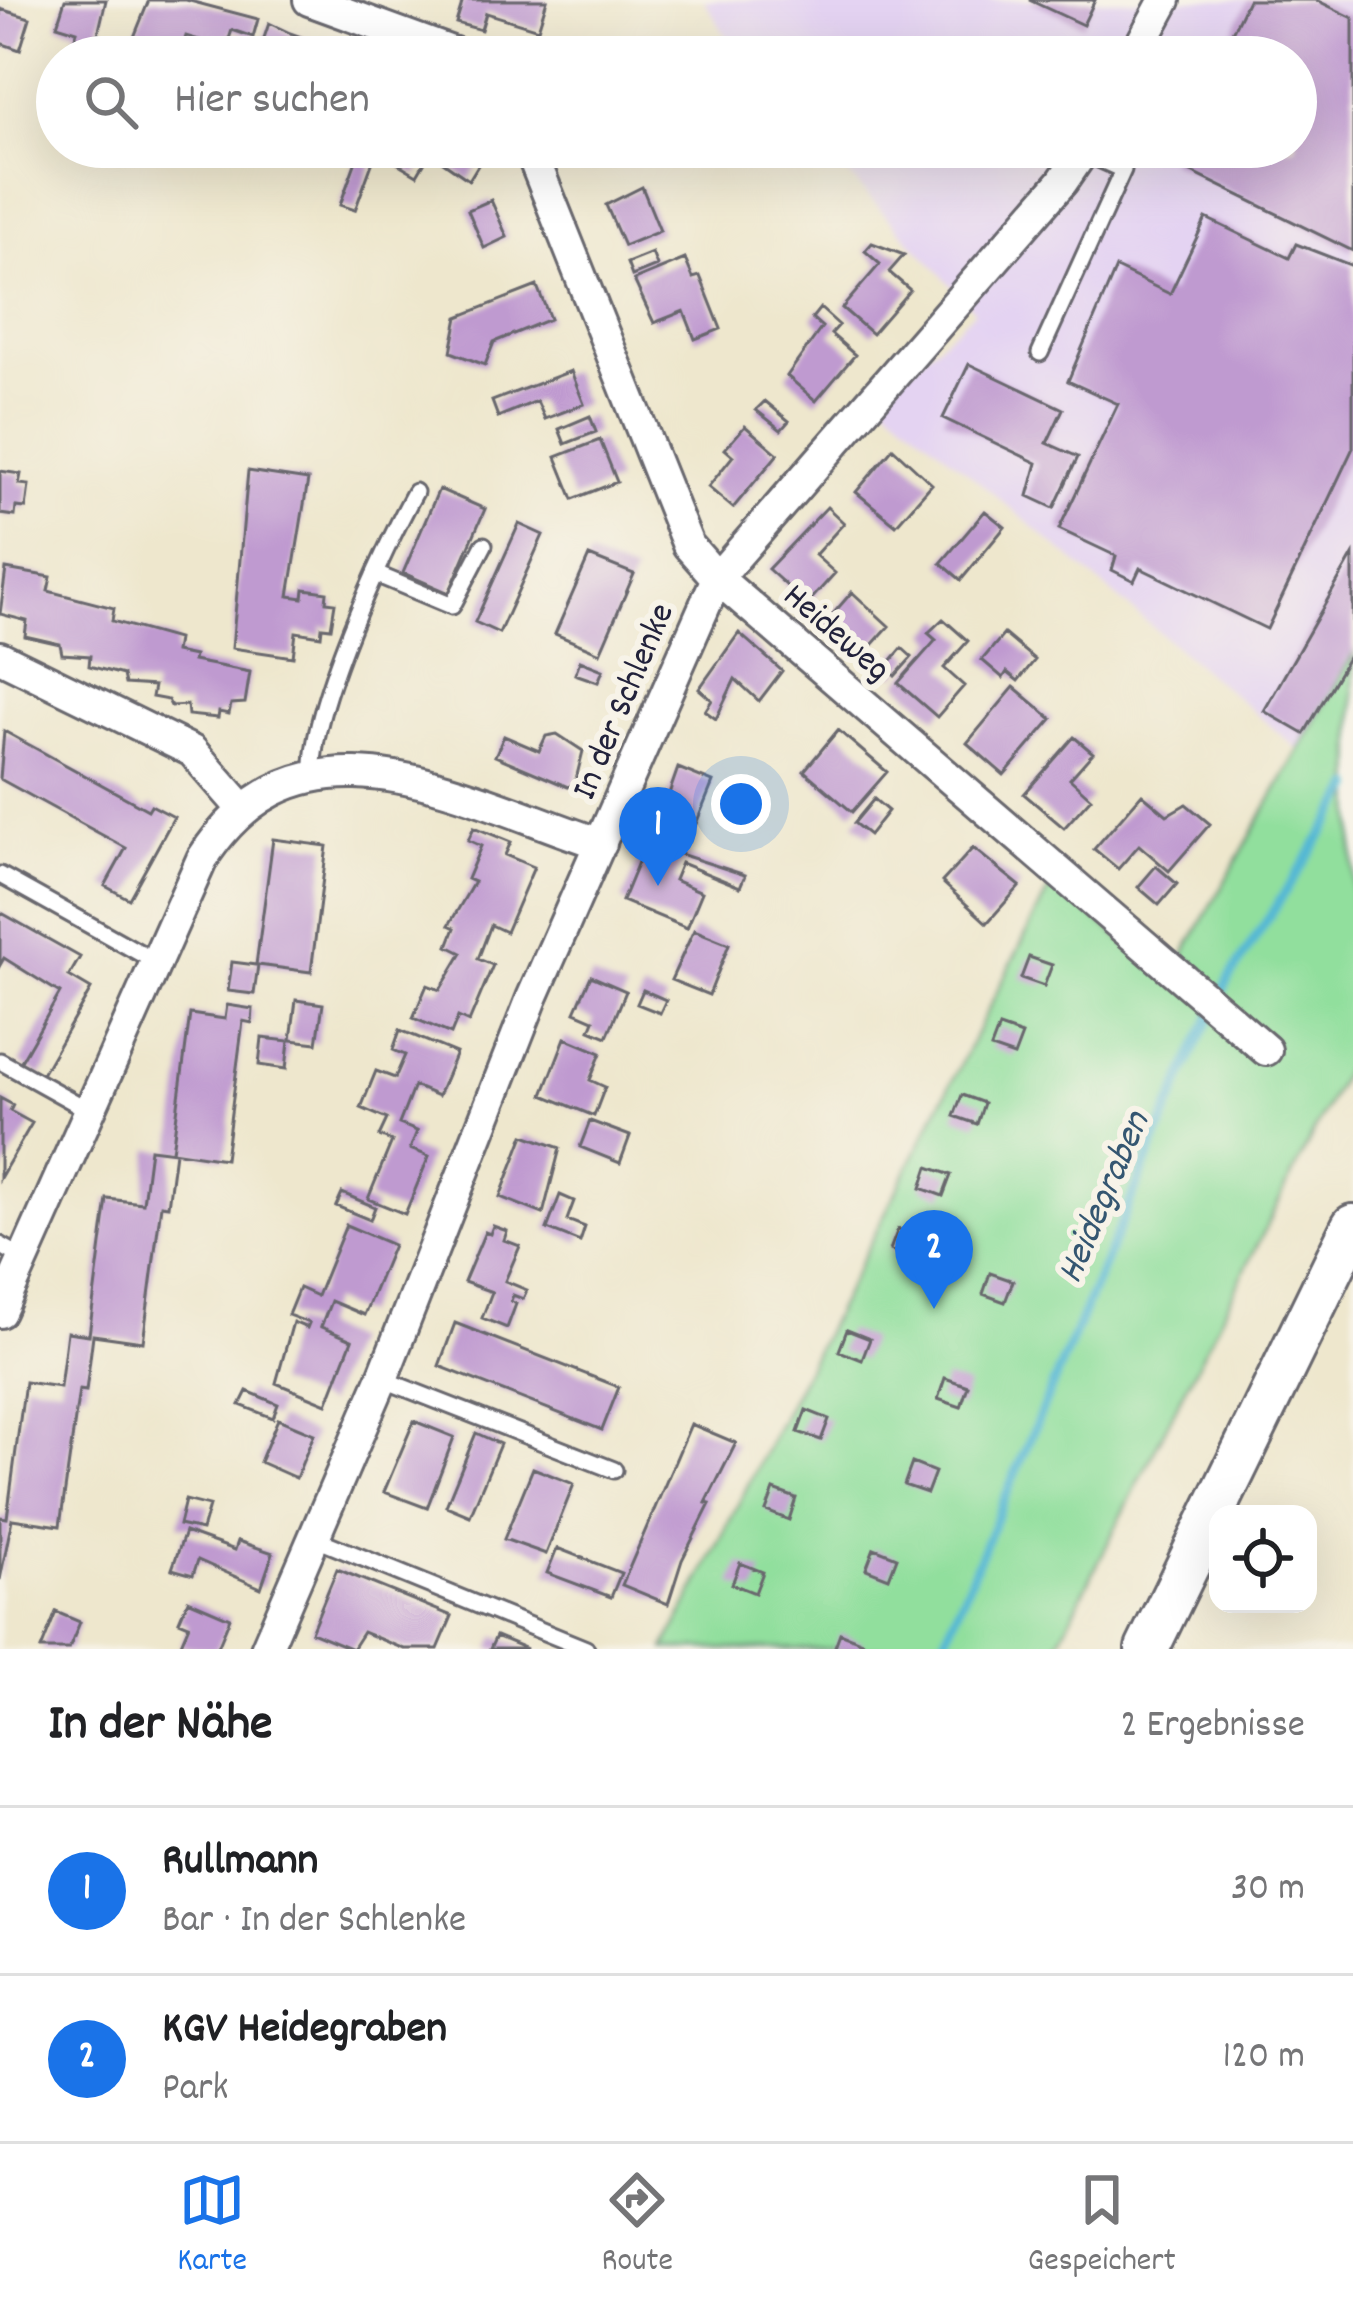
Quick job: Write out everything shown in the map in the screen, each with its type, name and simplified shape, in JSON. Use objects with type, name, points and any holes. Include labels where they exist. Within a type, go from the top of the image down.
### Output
[{"type":"main road","points":[[1148,1649],[1353,1226]]},
{"type":"street","points":[[1145,36],[1165,0]]},
{"type":"street","points":[[322,2],[410,36]]},
{"type":"street","name":"Heideweg","points":[[537,168],[688,545],[717,578],[1266,1050]]},
{"type":"street","name":"In der Schlenke","points":[[266,1649],[382,1378],[532,998],[717,578],[1070,168]]},
{"type":"street","points":[[0,657],[193,751],[242,807]]},
{"type":"street","points":[[0,1312],[12,1252],[90,1112],[202,859],[242,807],[313,773],[344,770],[397,777],[601,844]]},
{"type":"lane","points":[[1040,353],[1123,170],[1119,168]]},
{"type":"lane","points":[[313,773],[317,726],[415,492]]},
{"type":"lane","points":[[378,575],[452,606],[484,545]]},
{"type":"lane","points":[[0,875],[156,962]]},
{"type":"lane","points":[[0,1061],[90,1112]]},
{"type":"lane","points":[[382,1378],[614,1470]]},
{"type":"lane","points":[[314,1538],[586,1649]]},
{"type":"shaded area","points":[[704,0],[1353,0],[1353,654],[1298,749],[878,397],[975,311],[842,168],[1317,168],[1317,36],[726,36]]},
{"type":"green space","points":[[1353,654],[1353,1054],[1055,1649],[665,1649],[1052,883],[1170,979]]},
{"type":"building","points":[[65,0],[106,0],[98,36],[75,36],[77,31],[57,25]]},
{"type":"building","points":[[149,0],[186,0],[258,19],[253,36],[232,30],[230,36],[134,36]]},
{"type":"building","points":[[463,0],[547,0],[538,29],[486,13],[481,30],[456,23]]},
{"type":"building","points":[[1029,0],[1095,0],[1083,25]]},
{"type":"building","points":[[1248,0],[1316,0],[1353,18],[1353,251],[1183,168],[1317,168],[1317,36],[1230,36]]},
{"type":"building","points":[[0,9],[30,18],[20,50],[0,43]]},
{"type":"building","points":[[269,23],[298,36],[265,36]]},
{"type":"building","points":[[353,168],[370,168],[355,210],[340,205]]},
{"type":"building","points":[[452,168],[476,168],[469,180]]},
{"type":"building","points":[[642,187],[660,231],[624,246],[606,205]]},
{"type":"building","points":[[491,200],[507,237],[484,248],[468,210]]},
{"type":"building","points":[[1206,218],[1289,258],[1296,244],[1353,266],[1353,448],[1267,629],[1140,568],[1134,581],[1112,570],[1116,556],[1059,529],[1118,404],[1068,381],[1116,268],[1170,294]]},
{"type":"building","points":[[872,243],[904,255],[889,272],[910,290],[872,334],[842,308],[880,264],[865,251]]},
{"type":"building","points":[[652,253],[657,266],[632,276],[627,263]]},
{"type":"building","points":[[685,259],[693,278],[700,276],[721,329],[695,339],[684,311],[654,323],[634,280]]},
{"type":"building","points":[[537,286],[550,319],[494,342],[485,365],[451,352],[458,317]]},
{"type":"building","points":[[820,308],[839,325],[831,334],[855,355],[816,401],[787,376],[822,327],[812,318]]},
{"type":"building","points":[[969,364],[1063,409],[1047,443],[1078,457],[1054,508],[1028,496],[1037,463],[943,418]]},
{"type":"building","points":[[571,371],[584,404],[545,419],[537,401],[498,417],[492,401]]},
{"type":"building","points":[[765,401],[789,421],[781,430],[756,410]]},
{"type":"building","points":[[590,416],[596,432],[565,444],[559,429]]},
{"type":"building","points":[[745,426],[778,454],[733,508],[708,487],[733,456],[725,449]]},
{"type":"building","points":[[600,440],[617,482],[573,499],[556,457]]},
{"type":"building","points":[[893,448],[932,484],[896,525],[856,492]]},
{"type":"building","points":[[0,471],[21,474],[19,484],[29,485],[26,508],[16,507],[15,516],[0,514]]},
{"type":"building","points":[[248,471],[308,480],[289,596],[303,598],[304,589],[327,592],[326,602],[335,603],[331,628],[322,627],[321,636],[296,632],[293,657],[232,648]]},
{"type":"building","points":[[439,489],[485,509],[449,593],[403,573]]},
{"type":"building","points":[[827,507],[844,523],[815,555],[835,573],[807,604],[768,569]]},
{"type":"building","points":[[985,511],[1005,527],[961,580],[941,563]]},
{"type":"building","points":[[519,524],[543,535],[499,633],[475,622]]},
{"type":"building","points":[[1353,555],[1353,649],[1304,734],[1264,711]]},
{"type":"building","points":[[589,556],[634,574],[600,653],[555,634]]},
{"type":"building","points":[[6,569],[51,577],[48,591],[114,608],[112,621],[177,639],[175,652],[194,656],[193,661],[250,672],[245,703],[231,704],[229,714],[219,712],[218,718],[188,715],[187,705],[171,706],[168,700],[152,697],[154,686],[125,684],[123,675],[89,666],[90,656],[62,654],[60,644],[25,636],[27,621],[0,614]]},
{"type":"building","points":[[852,592],[889,626],[862,656],[825,623]]},
{"type":"building","points":[[943,619],[968,641],[944,668],[964,686],[937,717],[898,683],[936,640],[928,633]]},
{"type":"building","points":[[739,633],[782,671],[759,701],[735,679],[716,719],[705,711],[712,700],[699,689]]},
{"type":"building","points":[[1004,634],[1035,660],[1018,681],[1007,672],[1003,678],[982,660]]},
{"type":"building","points":[[902,648],[912,657],[895,676],[886,667]]},
{"type":"building","points":[[580,661],[603,670],[598,682],[575,674]]},
{"type":"building","points":[[1014,687],[1052,719],[1004,775],[967,743]]},
{"type":"building","points":[[838,730],[887,772],[852,812],[804,771]]},
{"type":"building","points":[[4,731],[148,810],[151,805],[174,817],[129,899],[105,886],[126,848],[0,779]]},
{"type":"building","points":[[557,734],[583,751],[575,783],[568,787],[495,756],[504,736],[539,751],[546,736]]},
{"type":"building","points":[[1074,737],[1093,753],[1070,779],[1091,798],[1064,828],[1024,794]]},
{"type":"building","points":[[678,768],[713,782],[689,841],[657,828]]},
{"type":"building","points":[[1142,794],[1167,815],[1186,804],[1210,824],[1169,871],[1139,845],[1118,869],[1094,849]]},
{"type":"building","points":[[874,799],[888,811],[869,835],[854,823]]},
{"type":"building","points":[[474,827],[511,842],[505,855],[534,867],[506,932],[491,925],[478,959],[493,965],[469,1022],[458,1017],[451,1034],[413,1018],[427,985],[440,990],[462,953],[448,946],[455,928],[449,925],[474,882],[467,879],[481,846],[468,840]]},
{"type":"building","points":[[273,839],[327,846],[311,972],[258,965],[254,994],[228,991],[232,962],[256,965]]},
{"type":"building","points":[[646,843],[745,875],[740,887],[681,863],[674,880],[702,892],[687,928],[622,901]]},
{"type":"building","points":[[973,848],[1020,886],[987,923],[942,882]]},
{"type":"building","points":[[1156,866],[1177,884],[1159,905],[1138,887]]},
{"type":"building","points":[[0,912],[80,957],[69,976],[91,989],[41,1076],[20,1063],[60,993],[4,958],[0,965]]},
{"type":"building","points":[[694,930],[729,944],[709,995],[671,980]]},
{"type":"building","points":[[1029,957],[1052,965],[1044,986],[1021,978]]},
{"type":"building","points":[[591,976],[626,991],[607,1037],[590,1030],[594,1020],[575,1012]]},
{"type":"building","points":[[643,990],[666,1000],[660,1013],[637,1004]]},
{"type":"building","points":[[296,1000],[323,1004],[317,1043],[291,1040]]},
{"type":"building","points":[[227,1005],[253,1009],[252,1023],[243,1021],[225,1159],[172,1151],[190,1014],[225,1019]]},
{"type":"building","points":[[999,1027],[1022,1035],[1014,1056],[991,1048]]},
{"type":"building","points":[[400,1030],[456,1053],[438,1096],[414,1086],[399,1124],[417,1131],[410,1149],[429,1156],[405,1214],[368,1199],[392,1141],[379,1136],[387,1119],[361,1108],[376,1071],[395,1078],[405,1055],[393,1050]]},
{"type":"building","points":[[262,1038],[289,1041],[286,1069],[259,1065]]},
{"type":"building","points":[[565,1038],[601,1053],[590,1080],[605,1087],[594,1116],[543,1095]]},
{"type":"building","points":[[962,1095],[984,1103],[977,1124],[954,1116]]},
{"type":"building","points":[[0,1098],[13,1105],[10,1111],[32,1123],[0,1178]]},
{"type":"building","points":[[590,1121],[630,1136],[620,1163],[580,1147]]},
{"type":"building","points":[[524,1135],[560,1148],[543,1214],[500,1197]]},
{"type":"building","points":[[150,1149],[175,1152],[168,1206],[161,1205],[143,1342],[93,1335],[86,1391],[79,1390],[60,1526],[12,1519],[0,1580],[0,1517],[7,1518],[25,1382],[60,1387],[67,1332],[89,1335],[107,1199],[143,1203]]},
{"type":"building","points":[[928,1167],[951,1175],[943,1196],[921,1188]]},
{"type":"building","points":[[342,1193],[375,1207],[370,1220],[336,1206]]},
{"type":"building","points":[[560,1195],[574,1201],[567,1220],[585,1227],[580,1242],[547,1229]]},
{"type":"building","points":[[346,1225],[393,1245],[364,1315],[331,1301],[321,1327],[352,1340],[327,1404],[276,1383],[293,1322],[307,1328],[309,1323],[288,1315],[299,1288],[317,1296]]},
{"type":"building","points":[[493,1226],[507,1231],[504,1240],[520,1246],[505,1281],[527,1290],[523,1299],[513,1295],[511,1301],[516,1304],[507,1328],[482,1318],[492,1292],[464,1282],[485,1232],[490,1234]]},
{"type":"building","points":[[898,1229],[920,1238],[913,1259],[890,1250]]},
{"type":"building","points":[[990,1273],[1013,1281],[1005,1302],[983,1294]]},
{"type":"building","points":[[455,1323],[619,1387],[602,1430],[439,1366]]},
{"type":"building","points":[[847,1330],[870,1339],[862,1360],[839,1351]]},
{"type":"building","points":[[945,1378],[968,1386],[961,1407],[938,1399]]},
{"type":"building","points":[[247,1391],[278,1404],[273,1418],[240,1405]]},
{"type":"building","points":[[806,1410],[829,1419],[821,1440],[798,1432]]},
{"type":"building","points":[[278,1419],[314,1434],[296,1478],[260,1462]]},
{"type":"building","points":[[414,1421],[454,1437],[427,1508],[384,1492]]},
{"type":"building","points":[[691,1424],[736,1443],[706,1503],[710,1504],[682,1560],[668,1604],[622,1585]]},
{"type":"building","points":[[476,1433],[500,1444],[470,1516],[446,1506]]},
{"type":"building","points":[[912,1463],[935,1472],[927,1493],[904,1485]]},
{"type":"building","points":[[533,1468],[574,1484],[546,1554],[504,1539]]},
{"type":"building","points":[[774,1490],[796,1498],[789,1520],[766,1511]]},
{"type":"building","points":[[185,1500],[209,1506],[202,1530],[179,1525]]},
{"type":"building","points":[[185,1532],[235,1550],[238,1541],[273,1553],[261,1588],[198,1560],[193,1575],[172,1569]]},
{"type":"building","points":[[557,1548],[621,1573],[611,1597],[547,1573]]},
{"type":"building","points":[[874,1548],[897,1557],[889,1578],[866,1569]]},
{"type":"building","points":[[740,1563],[763,1572],[755,1593],[732,1584]]},
{"type":"building","points":[[337,1569],[452,1616],[438,1649],[404,1649],[363,1632],[352,1649],[311,1632]]},
{"type":"building","points":[[188,1600],[230,1618],[217,1649],[180,1646],[189,1625],[179,1621]]},
{"type":"building","points":[[56,1612],[80,1622],[69,1649],[41,1649]]},
{"type":"building","points":[[840,1633],[863,1642],[860,1649],[834,1649]]},
{"type":"building","points":[[496,1636],[527,1649],[490,1649]]},
{"type":"waterway","name":"Heidegraben","points":[[941,1649],[1194,1051],[1229,979],[1353,787]]},
{"type":"place","name":"Rullmann","points":[[658,886]]},
{"type":"place","name":"KGV Heidegraben","points":[[934,1309]]}]
